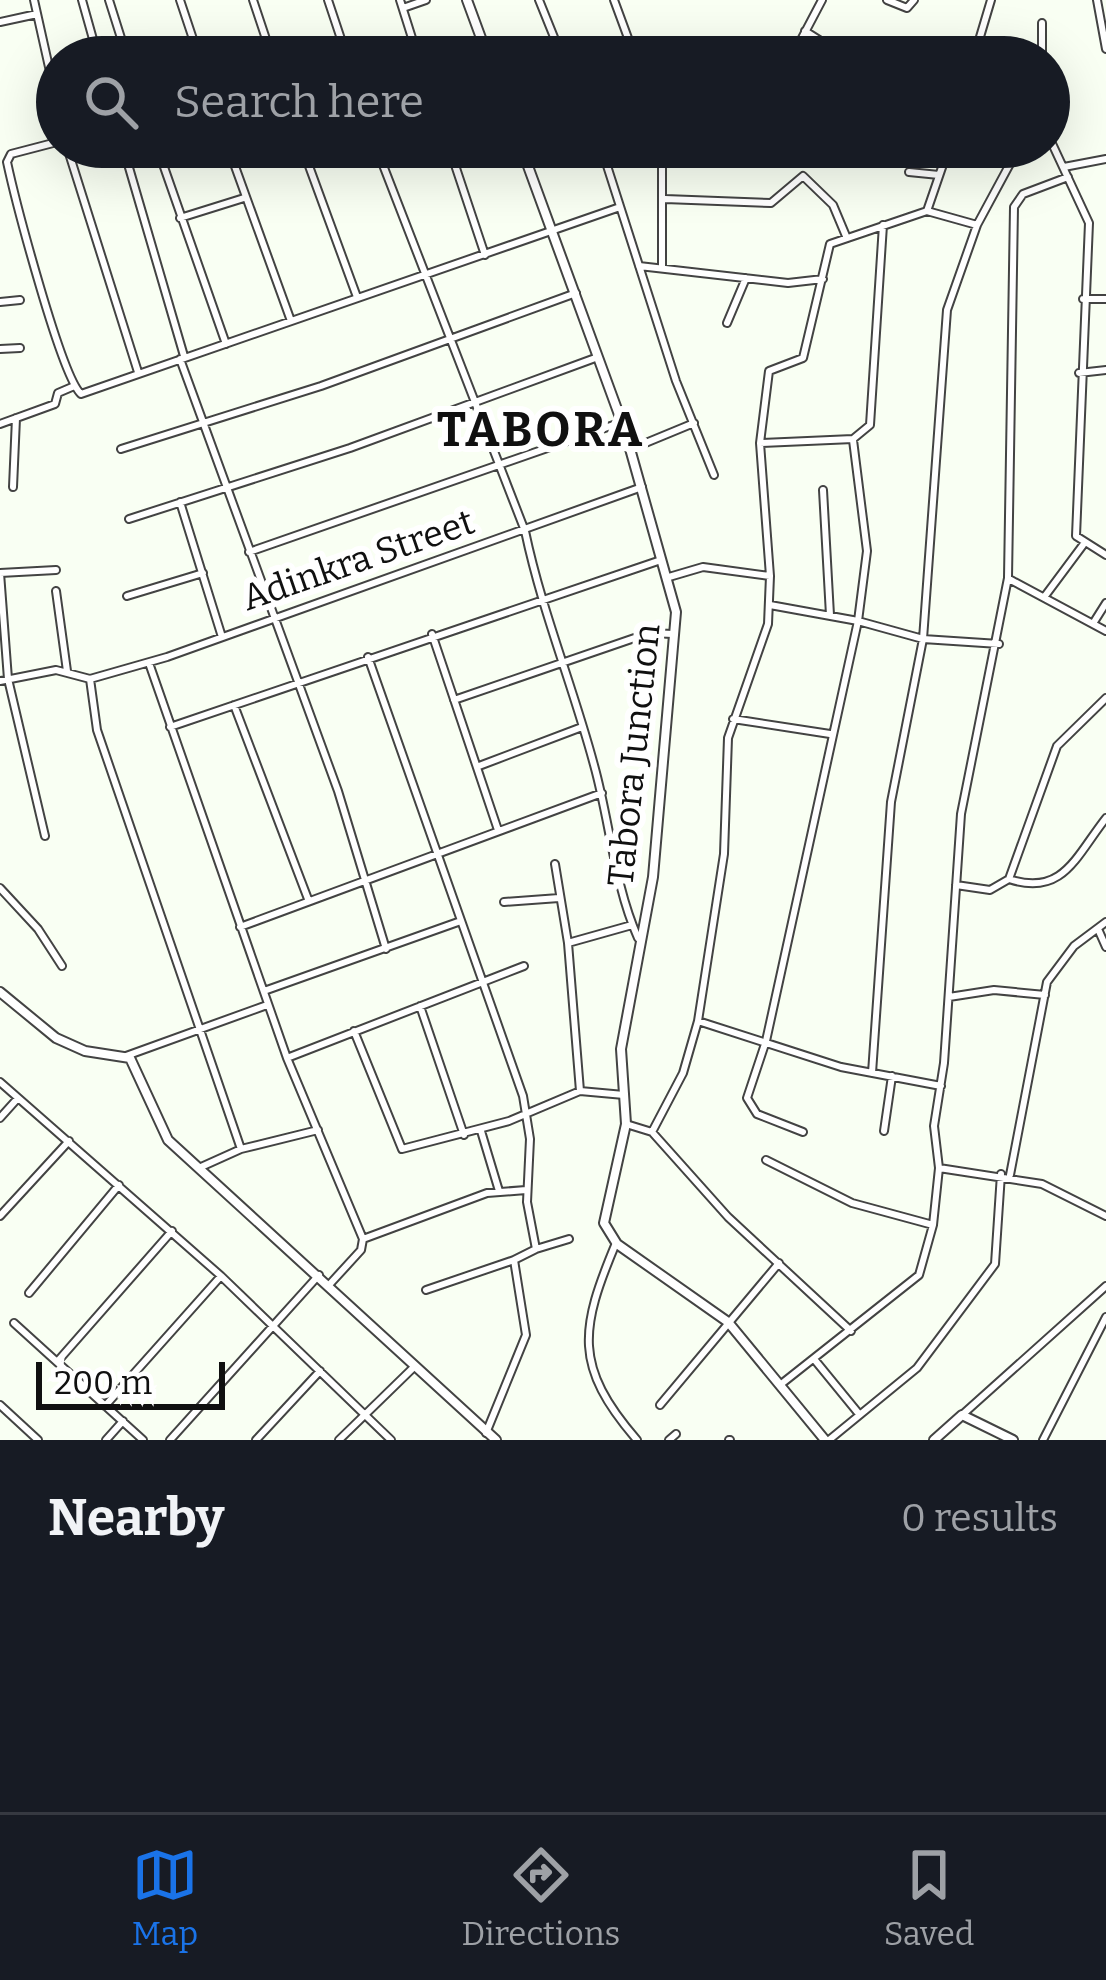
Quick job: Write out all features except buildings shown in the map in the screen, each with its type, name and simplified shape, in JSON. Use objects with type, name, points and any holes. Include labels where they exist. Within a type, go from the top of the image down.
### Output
[{"type":"street","points":[[34,0],[42,36]]},
{"type":"street","points":[[82,0],[92,36]]},
{"type":"street","points":[[109,0],[120,36]]},
{"type":"street","points":[[180,0],[192,36]]},
{"type":"street","points":[[253,0],[265,36]]},
{"type":"street","points":[[328,0],[340,36]]},
{"type":"street","points":[[412,36],[402,4],[426,0]]},
{"type":"street","points":[[467,0],[480,36]]},
{"type":"street","points":[[539,0],[554,36]]},
{"type":"street","points":[[614,0],[627,36]]},
{"type":"street","points":[[802,36],[822,0]]},
{"type":"street","points":[[887,0],[908,8],[914,0]]},
{"type":"street","points":[[980,36],[991,0]]},
{"type":"street","points":[[1097,0],[1106,49]]},
{"type":"street","points":[[0,22],[37,14]]},
{"type":"street","points":[[1042,23],[1042,36]]},
{"type":"street","points":[[805,31],[813,36]]},
{"type":"street","points":[[36,147],[11,154],[7,162],[72,387],[81,394],[620,207]]},
{"type":"street","points":[[1070,166],[1106,159]]},
{"type":"street","points":[[74,168],[138,372]]},
{"type":"street","points":[[129,168],[203,424],[367,881],[386,949]]},
{"type":"street","points":[[164,168],[226,344]]},
{"type":"street","points":[[235,168],[291,320]]},
{"type":"street","points":[[310,168],[357,297]]},
{"type":"street","points":[[385,168],[525,531],[539,598],[602,793],[638,938]]},
{"type":"street","points":[[456,168],[485,255]]},
{"type":"street","name":"Tabora Junction","points":[[529,168],[643,487],[669,577],[676,635],[653,877],[621,1049],[626,1124],[603,1212],[615,1242]]},
{"type":"street","points":[[608,168],[714,475]]},
{"type":"street","points":[[662,267],[663,168]]},
{"type":"street","points":[[927,211],[942,168]]},
{"type":"street","points":[[872,1072],[891,802],[923,639],[946,310],[977,224],[1008,168]]},
{"type":"street","points":[[1064,168],[1089,223],[1079,373],[1076,536],[1106,555]]},
{"type":"street","points":[[909,172],[939,175]]},
{"type":"street","points":[[664,199],[771,203],[803,176],[832,205],[847,236]]},
{"type":"street","points":[[780,1384],[919,1275],[933,1225],[939,1168],[934,1126],[950,997],[961,814],[999,644],[1007,578],[1014,207],[1023,194],[1068,177]]},
{"type":"street","points":[[180,218],[244,198]]},
{"type":"street","points":[[652,1132],[683,1073],[698,1022],[724,854],[734,719],[761,657],[770,605],[760,443],[770,370],[803,358],[830,244],[927,211],[977,224]]},
{"type":"street","points":[[760,443],[853,439],[871,420],[883,225]]},
{"type":"street","points":[[640,266],[788,283],[823,279]]},
{"type":"street","points":[[727,323],[746,278]]},
{"type":"street","points":[[121,448],[203,424],[576,292]]},
{"type":"street","points":[[1083,299],[1106,298]]},
{"type":"street","points":[[0,302],[20,300]]},
{"type":"street","points":[[0,350],[20,348]]},
{"type":"street","points":[[129,519],[598,357]]},
{"type":"street","points":[[1079,373],[1106,370]]},
{"type":"street","points":[[0,424],[55,404],[60,392],[72,387]]},
{"type":"street","points":[[13,487],[16,418]]},
{"type":"street","points":[[249,552],[622,422]]},
{"type":"street","points":[[631,449],[694,423]]},
{"type":"street","points":[[803,1132],[749,1108],[749,1086],[766,1041],[830,734],[859,621],[867,551],[853,439]]},
{"type":"street","name":"Adinkra Street","points":[[90,679],[149,663],[643,487]]},
{"type":"street","points":[[823,490],[830,615]]},
{"type":"street","points":[[180,502],[221,637]]},
{"type":"street","points":[[1045,596],[1083,544]]},
{"type":"street","points":[[170,727],[432,634],[664,560]]},
{"type":"street","points":[[669,577],[703,567],[770,576]]},
{"type":"street","points":[[45,836],[4,680],[0,573],[56,570]]},
{"type":"street","points":[[127,596],[203,573]]},
{"type":"street","points":[[1007,578],[1106,631]]},
{"type":"street","points":[[56,591],[68,671]]},
{"type":"street","points":[[1094,622],[1106,603]]},
{"type":"street","points":[[770,605],[859,621],[923,639],[999,644]]},
{"type":"street","points":[[454,700],[649,633],[676,635]]},
{"type":"street","points":[[432,634],[499,831]]},
{"type":"street","points":[[368,657],[527,1113],[528,1190],[536,1249]]},
{"type":"street","points":[[149,663],[286,1058],[363,1239],[361,1250],[329,1285]]},
{"type":"street","points":[[4,680],[68,671],[90,679],[97,730],[241,1149]]},
{"type":"street","points":[[956,885],[990,890],[1009,879],[1057,746],[1106,698]]},
{"type":"street","points":[[234,705],[308,899]]},
{"type":"street","points":[[734,719],[830,734]]},
{"type":"street","points":[[477,766],[582,727]]},
{"type":"street","points":[[240,927],[602,793]]},
{"type":"street","points":[[1009,879],[1042,886],[1058,879],[1106,818]]},
{"type":"street","points":[[555,864],[568,943],[580,1091]]},
{"type":"street","points":[[0,888],[38,929],[62,966]]},
{"type":"street","points":[[504,902],[560,898]]},
{"type":"street","points":[[264,991],[459,922]]},
{"type":"street","points":[[637,1440],[615,1414],[589,1364],[592,1302],[615,1242],[728,1322],[827,1440],[916,1368],[995,1264],[1005,1175],[1052,971],[1106,922]]},
{"type":"street","points":[[568,943],[632,925]]},
{"type":"street","points":[[1098,929],[1106,947]]},
{"type":"street","points":[[286,1058],[524,966]]},
{"type":"street","points":[[950,997],[994,990],[1045,995]]},
{"type":"street","points":[[0,992],[67,1044],[126,1055],[267,1005]]},
{"type":"street","points":[[420,1006],[464,1135]]},
{"type":"street","points":[[698,1022],[872,1072],[940,1086]]},
{"type":"street","points":[[354,1031],[398,1148],[481,1130],[580,1091],[625,1095]]},
{"type":"street","points":[[126,1055],[164,1133],[496,1440]]},
{"type":"street","points":[[884,1131],[892,1076]]},
{"type":"street","points":[[0,1082],[221,1276],[392,1440]]},
{"type":"street","points":[[0,1118],[18,1098]]},
{"type":"street","points":[[626,1124],[652,1132],[728,1217],[850,1330]]},
{"type":"street","points":[[200,1167],[241,1149],[318,1130]]},
{"type":"street","points":[[481,1130],[499,1191]]},
{"type":"street","points":[[0,1216],[69,1141]]},
{"type":"street","points":[[766,1160],[852,1203],[933,1225]]},
{"type":"street","points":[[939,1168],[1042,1184],[1106,1216]]},
{"type":"street","points":[[29,1293],[118,1185]]},
{"type":"street","points":[[363,1239],[499,1191],[528,1190]]},
{"type":"street","points":[[57,1362],[172,1232]]},
{"type":"street","points":[[427,1290],[569,1239]]},
{"type":"street","points":[[486,1432],[526,1335],[514,1260]]},
{"type":"street","points":[[659,1405],[779,1263]]},
{"type":"street","points":[[170,1440],[319,1275]]},
{"type":"street","points":[[105,1406],[221,1276]]},
{"type":"street","points":[[934,1440],[1106,1286]]},
{"type":"street","points":[[1043,1440],[1106,1317]]},
{"type":"street","points":[[14,1323],[143,1440]]},
{"type":"street","points":[[814,1359],[859,1414]]},
{"type":"street","points":[[339,1440],[414,1367]]},
{"type":"street","points":[[256,1440],[320,1371]]},
{"type":"street","points":[[0,1406],[38,1440]]},
{"type":"street","points":[[962,1414],[1013,1440]]},
{"type":"street","points":[[106,1440],[123,1421]]},
{"type":"district","name":"TABORA","points":[[541,430]]}]
